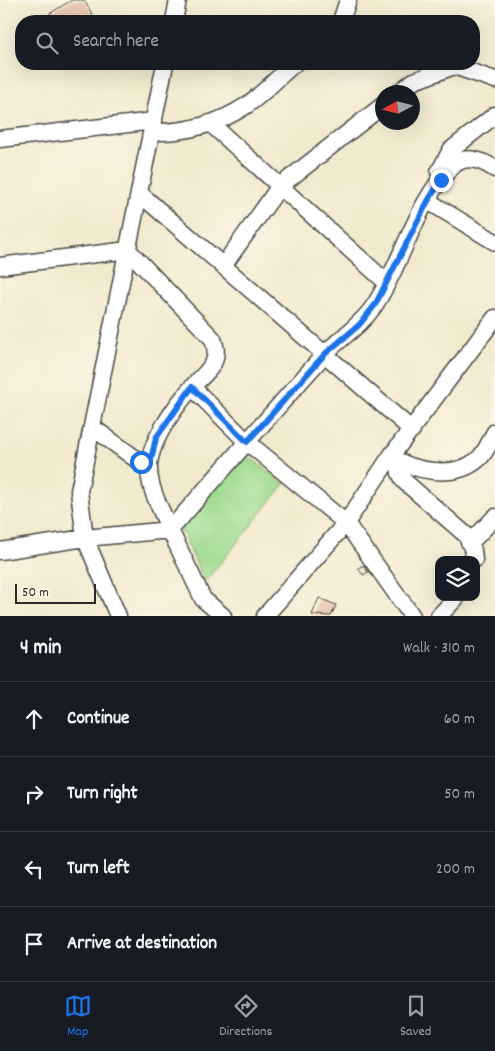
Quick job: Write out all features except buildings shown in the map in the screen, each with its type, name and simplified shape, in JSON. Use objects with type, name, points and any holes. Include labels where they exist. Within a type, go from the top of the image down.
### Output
[{"type":"street","points":[[175,15],[178,0]]},
{"type":"street","points":[[343,15],[348,0]]},
{"type":"street","points":[[118,616],[85,538],[79,491],[164,70]]},
{"type":"street","points":[[0,139],[153,126],[174,133],[210,123],[247,105],[287,70]]},
{"type":"street","points":[[408,85],[414,80],[439,70]]},
{"type":"street","points":[[466,70],[495,80]]},
{"type":"street","points":[[223,266],[280,186],[375,111]]},
{"type":"street","points":[[441,180],[438,170],[451,150],[495,115]]},
{"type":"street","points":[[210,123],[386,282]]},
{"type":"street","points":[[0,551],[85,538],[170,530],[325,354],[359,325],[375,305],[428,201],[441,180],[462,159],[471,159],[494,168]]},
{"type":"street","points":[[139,193],[412,430]]},
{"type":"street","points":[[428,201],[495,242]]},
{"type":"street","points":[[0,266],[128,250]]},
{"type":"street","points":[[128,250],[213,339],[216,347],[212,365],[192,387],[156,438],[150,464],[152,488],[203,599],[223,616]]},
{"type":"street","points":[[265,616],[346,523],[395,459],[412,430],[495,318]]},
{"type":"street","points":[[192,387],[247,442],[346,523],[412,616]]},
{"type":"street","points":[[92,427],[136,459],[150,464]]},
{"type":"street","points":[[395,459],[423,469],[450,471],[465,468],[486,451],[495,432]]},
{"type":"street","points":[[395,459],[404,481],[466,535],[471,542],[473,556]]},
{"type":"street","points":[[471,542],[495,517]]},
{"type":"street","points":[[439,616],[452,601]]},
{"type":"green space","points":[[245,454],[285,484],[205,582],[180,528]]},
{"type":"route","points":[[141,462],[150,464],[156,438],[192,387],[247,442],[325,354],[359,325],[375,305],[428,201],[441,180]]}]
